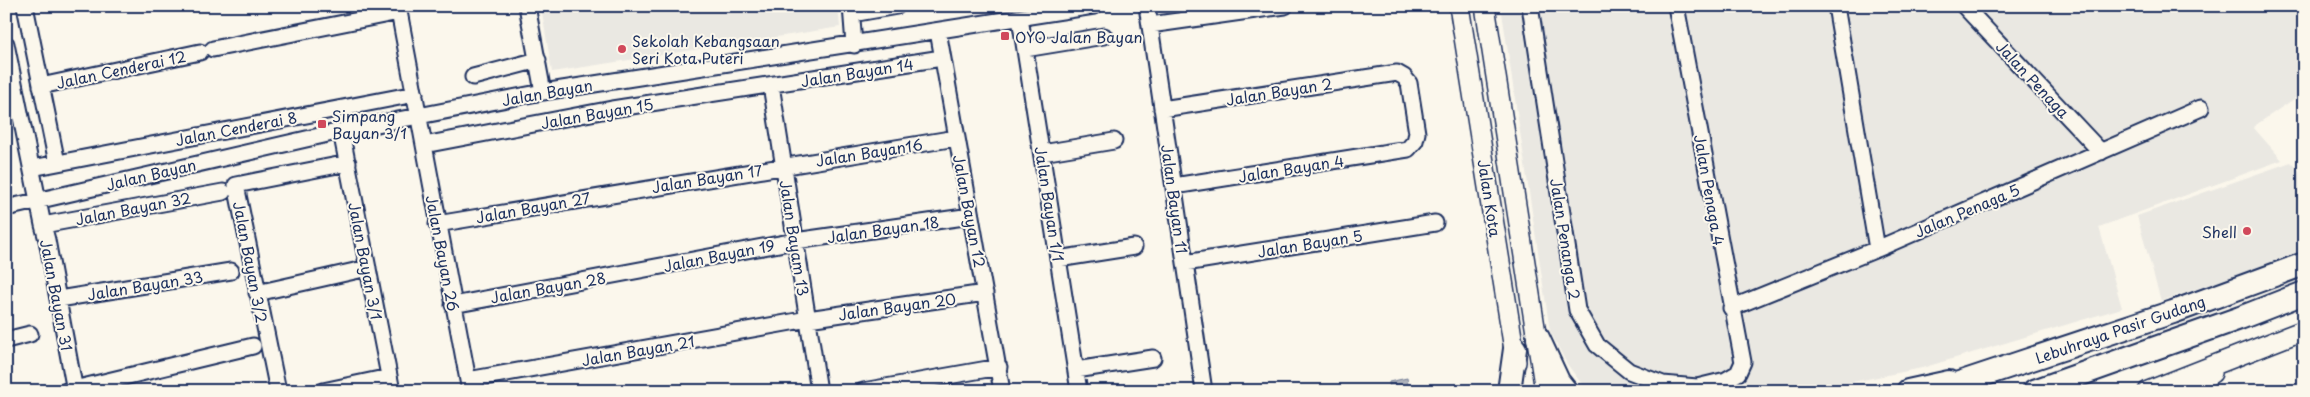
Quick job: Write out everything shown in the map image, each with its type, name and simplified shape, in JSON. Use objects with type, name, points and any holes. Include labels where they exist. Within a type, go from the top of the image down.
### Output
[{"type":"highway","name":"Lebuhraya Pasir Gudang","points":[[1935,391],[2173,312],[2304,264]]},
{"type":"highway","name":"Lebuhraya Pasir Gudang","points":[[2034,391],[2053,386],[2304,293]]},
{"type":"highway","points":[[1538,338],[1558,381],[1566,391]]},
{"type":"highway","points":[[1509,391],[1515,349]]},
{"type":"highway","points":[[1908,391],[1980,376]]},
{"type":"main road","name":"Jalan Kota","points":[[1485,6],[1545,391]]},
{"type":"main road","name":"Jalan Kota","points":[[1459,7],[1515,349],[1520,391]]},
{"type":"main road","points":[[2148,391],[2304,330]]},
{"type":"main road","points":[[2186,391],[2245,352]]},
{"type":"street","points":[[527,6],[543,92]]},
{"type":"street","points":[[854,45],[851,10],[897,6]]},
{"type":"street","name":"Jalan Bayan","points":[[6,208],[341,131],[419,115],[543,92],[854,45],[1094,6]]},
{"type":"street","name":"Jalan Bayan 11","points":[[1147,6],[1204,391]]},
{"type":"street","points":[[1150,25],[1285,6]]},
{"type":"street","name":"Jalan Penanga 2","points":[[1530,6],[1578,310],[1597,345],[1629,370],[1663,384],[1697,387],[1726,380],[1738,373]]},
{"type":"street","name":"Jalan Penaga 4","points":[[1676,6],[1731,308],[1743,362],[1738,373]]},
{"type":"street","points":[[1836,6],[1877,249]]},
{"type":"street","name":"Jalan Penaga","points":[[1964,6],[2101,152]]},
{"type":"street","points":[[30,7],[41,86],[57,162]]},
{"type":"street","name":"Jalan Cenderai 12","points":[[41,86],[398,9]]},
{"type":"street","name":"Jalan Bayan 26","points":[[398,9],[419,115],[437,224],[469,385]]},
{"type":"street","name":"Jalan Bayan 1/1","points":[[1020,18],[1079,391]]},
{"type":"street","name":"Jalan Bayan 12","points":[[938,31],[1002,391]]},
{"type":"street","points":[[1025,49],[1104,36]]},
{"type":"street","name":"Jalan Bayan 31","points":[[6,44],[39,200],[42,225],[59,299],[72,390]]},
{"type":"street","name":"Jalan Bayan 14","points":[[771,85],[942,58]]},
{"type":"street","points":[[473,77],[538,60]]},
{"type":"street","name":"Jalan Bayan 2","points":[[1162,109],[1397,73],[1409,83],[1417,133],[1415,141],[1408,150]]},
{"type":"street","name":"Jalan Bayan 15","points":[[424,145],[612,109],[771,85]]},
{"type":"street","name":"Jalan Bayam 13","points":[[771,85],[819,391]]},
{"type":"street","name":"Jalan Cenderai 8","points":[[32,168],[415,94]]},
{"type":"street","name":"Jalan Penaga 5","points":[[1731,308],[1877,249],[2201,108]]},
{"type":"street","name":"Jalan Bayan 3/1","points":[[341,131],[391,384]]},
{"type":"street","name":"Jalan Bayan16","points":[[783,166],[956,138]]},
{"type":"street","points":[[1042,153],[1114,141]]},
{"type":"street","name":"Jalan Bayan 4","points":[[1174,186],[1408,150]]},
{"type":"street","name":"Jalan Bayan 3/2","points":[[278,391],[236,185],[348,163]]},
{"type":"street","name":"Jalan Bayan 17","points":[[630,191],[783,166]]},
{"type":"street","name":"Jalan Bayan 27","points":[[437,224],[630,191]]},
{"type":"street","name":"Jalan Bayan 32","points":[[42,225],[223,192]]},
{"type":"street","name":"Jalan Bayan 18","points":[[795,241],[971,216]]},
{"type":"street","name":"Jalan Bayan 5","points":[[1185,263],[1435,223]]},
{"type":"street","name":"Jalan Bayan 19","points":[[643,270],[795,241]]},
{"type":"street","points":[[1058,259],[1134,247]]},
{"type":"street","points":[[257,293],[368,268]]},
{"type":"street","name":"Jalan Bayan 28","points":[[453,305],[643,270]]},
{"type":"street","name":"Jalan Bayan 33","points":[[59,299],[231,271]]},
{"type":"street","name":"Jalan Bayan 20","points":[[808,319],[985,293]]},
{"type":"street","name":"Jalan Bayan 21","points":[[469,385],[808,319]]},
{"type":"street","points":[[6,340],[30,334]]},
{"type":"street","points":[[72,390],[253,346]]},
{"type":"street","points":[[1076,370],[1153,358]]},
{"type":"street","points":[[862,391],[999,367]]},
{"type":"street","points":[[323,391],[391,384]]},
{"type":"shaded area","name":"Sekolah Kebangsaan Seri Kota Puteri","points":[[541,6],[838,6],[840,27],[552,72]]},
{"type":"shaded area","points":[[1501,6],[2304,6],[2304,92],[2253,127],[2282,160],[2099,227],[2122,308],[1922,368],[1808,391],[1587,391],[1567,364],[1550,331]]},
{"type":"shaded area","points":[[2291,162],[2304,176],[2304,252],[2161,301],[2137,216]]},
{"type":"shaded area","points":[[1407,378],[1409,391],[1390,391],[1389,382]]},
{"type":"place","name":"OYO Jalan Bayan","points":[[1005,36]]},
{"type":"place","name":"Sekolah Kebangsaan Seri Kota Puteri","points":[[622,49]]},
{"type":"place","name":"Simpang Bayan 3/1","points":[[322,124]]},
{"type":"place","name":"Shell","points":[[2247,231]]}]
